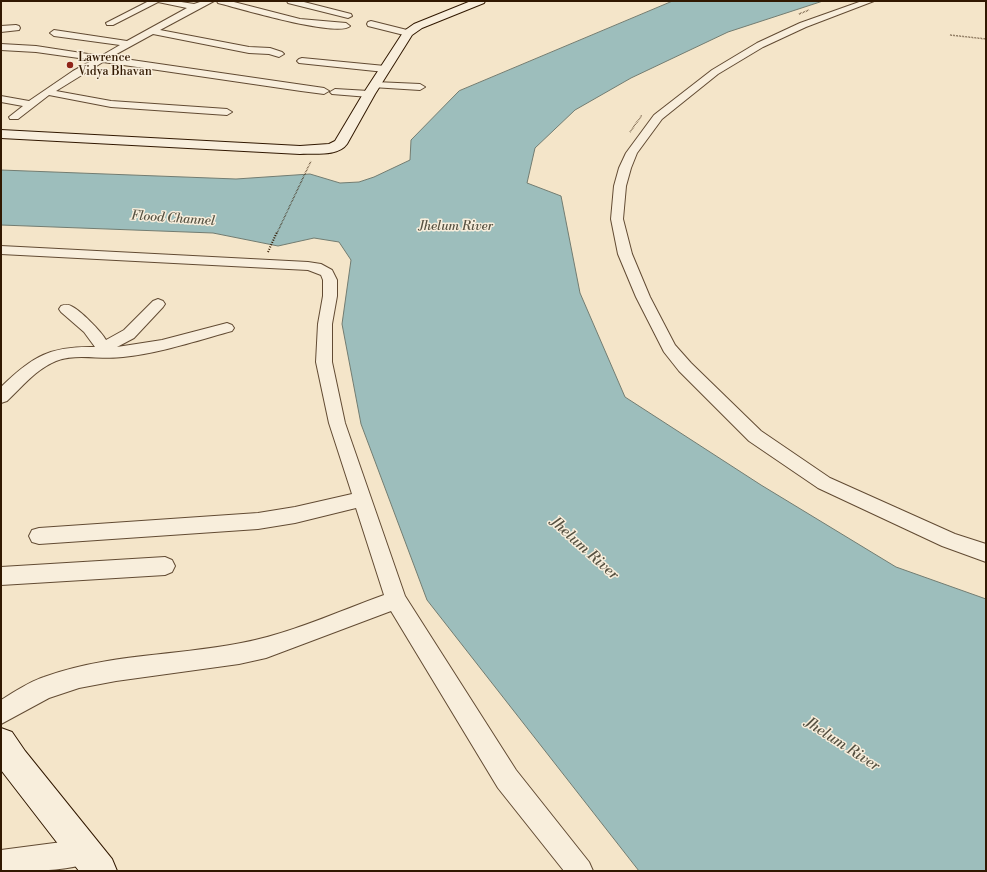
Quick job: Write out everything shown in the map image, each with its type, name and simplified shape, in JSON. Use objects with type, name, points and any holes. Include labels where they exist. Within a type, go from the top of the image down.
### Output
[{"type":"main road","points":[[1,134],[300,150],[332,148],[340,144],[408,33],[418,26],[477,1]]},
{"type":"main road","points":[[5,756],[93,862]]},
{"type":"street","points":[[110,23],[155,1]]},
{"type":"street","points":[[161,1],[195,7]]},
{"type":"street","points":[[14,117],[47,92],[76,73],[195,7],[210,1]]},
{"type":"street","points":[[221,1],[293,19],[330,26],[346,26]]},
{"type":"street","points":[[291,1],[348,16]]},
{"type":"street","points":[[870,1],[803,25],[760,45],[715,72],[658,117],[641,139],[625,168],[620,186],[617,219],[625,254],[643,297],[669,348],[685,367],[754,436],[824,483],[884,512],[949,540],[986,553]]},
{"type":"street","points":[[371,24],[408,33]]},
{"type":"street","points":[[1,29],[16,28]]},
{"type":"street","points":[[152,31],[249,50],[270,51],[279,54]]},
{"type":"street","points":[[54,33],[130,44]]},
{"type":"street","points":[[1,47],[24,48],[103,58],[222,78],[324,91]]},
{"type":"street","points":[[302,61],[385,69]]},
{"type":"street","points":[[335,92],[420,87]]},
{"type":"street","points":[[47,92],[111,104],[227,112]]},
{"type":"street","points":[[1,99],[32,104]]},
{"type":"street","points":[[1,250],[308,266],[327,273],[330,280],[330,296],[325,324],[324,362],[337,423],[396,600],[507,779],[580,871]]},
{"type":"street","points":[[104,350],[129,334],[158,304]]},
{"type":"street","points":[[66,309],[98,338],[104,350]]},
{"type":"street","points":[[1,397],[37,364],[64,353],[104,350],[129,352],[167,344],[227,328]]},
{"type":"street","points":[[39,536],[258,521],[295,515],[362,498]]},
{"type":"street","points":[[1,576],[165,566]]},
{"type":"street","points":[[1,713],[44,688],[80,677],[116,670],[240,654],[266,648],[396,600]]},
{"type":"street","points":[[1,863],[93,862]]},
{"type":"path","points":[[798,17],[801,12],[811,9]]},
{"type":"path","points":[[950,35],[986,39]]},
{"type":"path","points":[[628,136],[633,126],[643,114]]},
{"type":"path","points":[[268,251],[312,159]]},
{"type":"water","points":[[673,1],[823,1],[728,32],[631,78],[575,110],[535,148],[527,183],[561,196],[580,293],[625,397],[761,485],[896,567],[986,599],[986,871],[639,871],[427,600],[361,424],[342,324],[351,260],[339,242],[314,238],[278,246],[213,233],[1,225],[1,170],[236,179],[310,174],[340,183],[359,182],[374,177],[410,160],[411,140],[459,91]]},
{"type":"place","name":"Lawrence Vidya Bhavan","points":[[70,65]]},
{"type":"water label","name":"Flood Channel","points":[[173,219]]},
{"type":"water label","name":"Jhelum River","points":[[456,227]]},
{"type":"water label","name":"Jhelum River","points":[[584,549]]},
{"type":"water label","name":"Jhelum River","points":[[842,745]]}]
